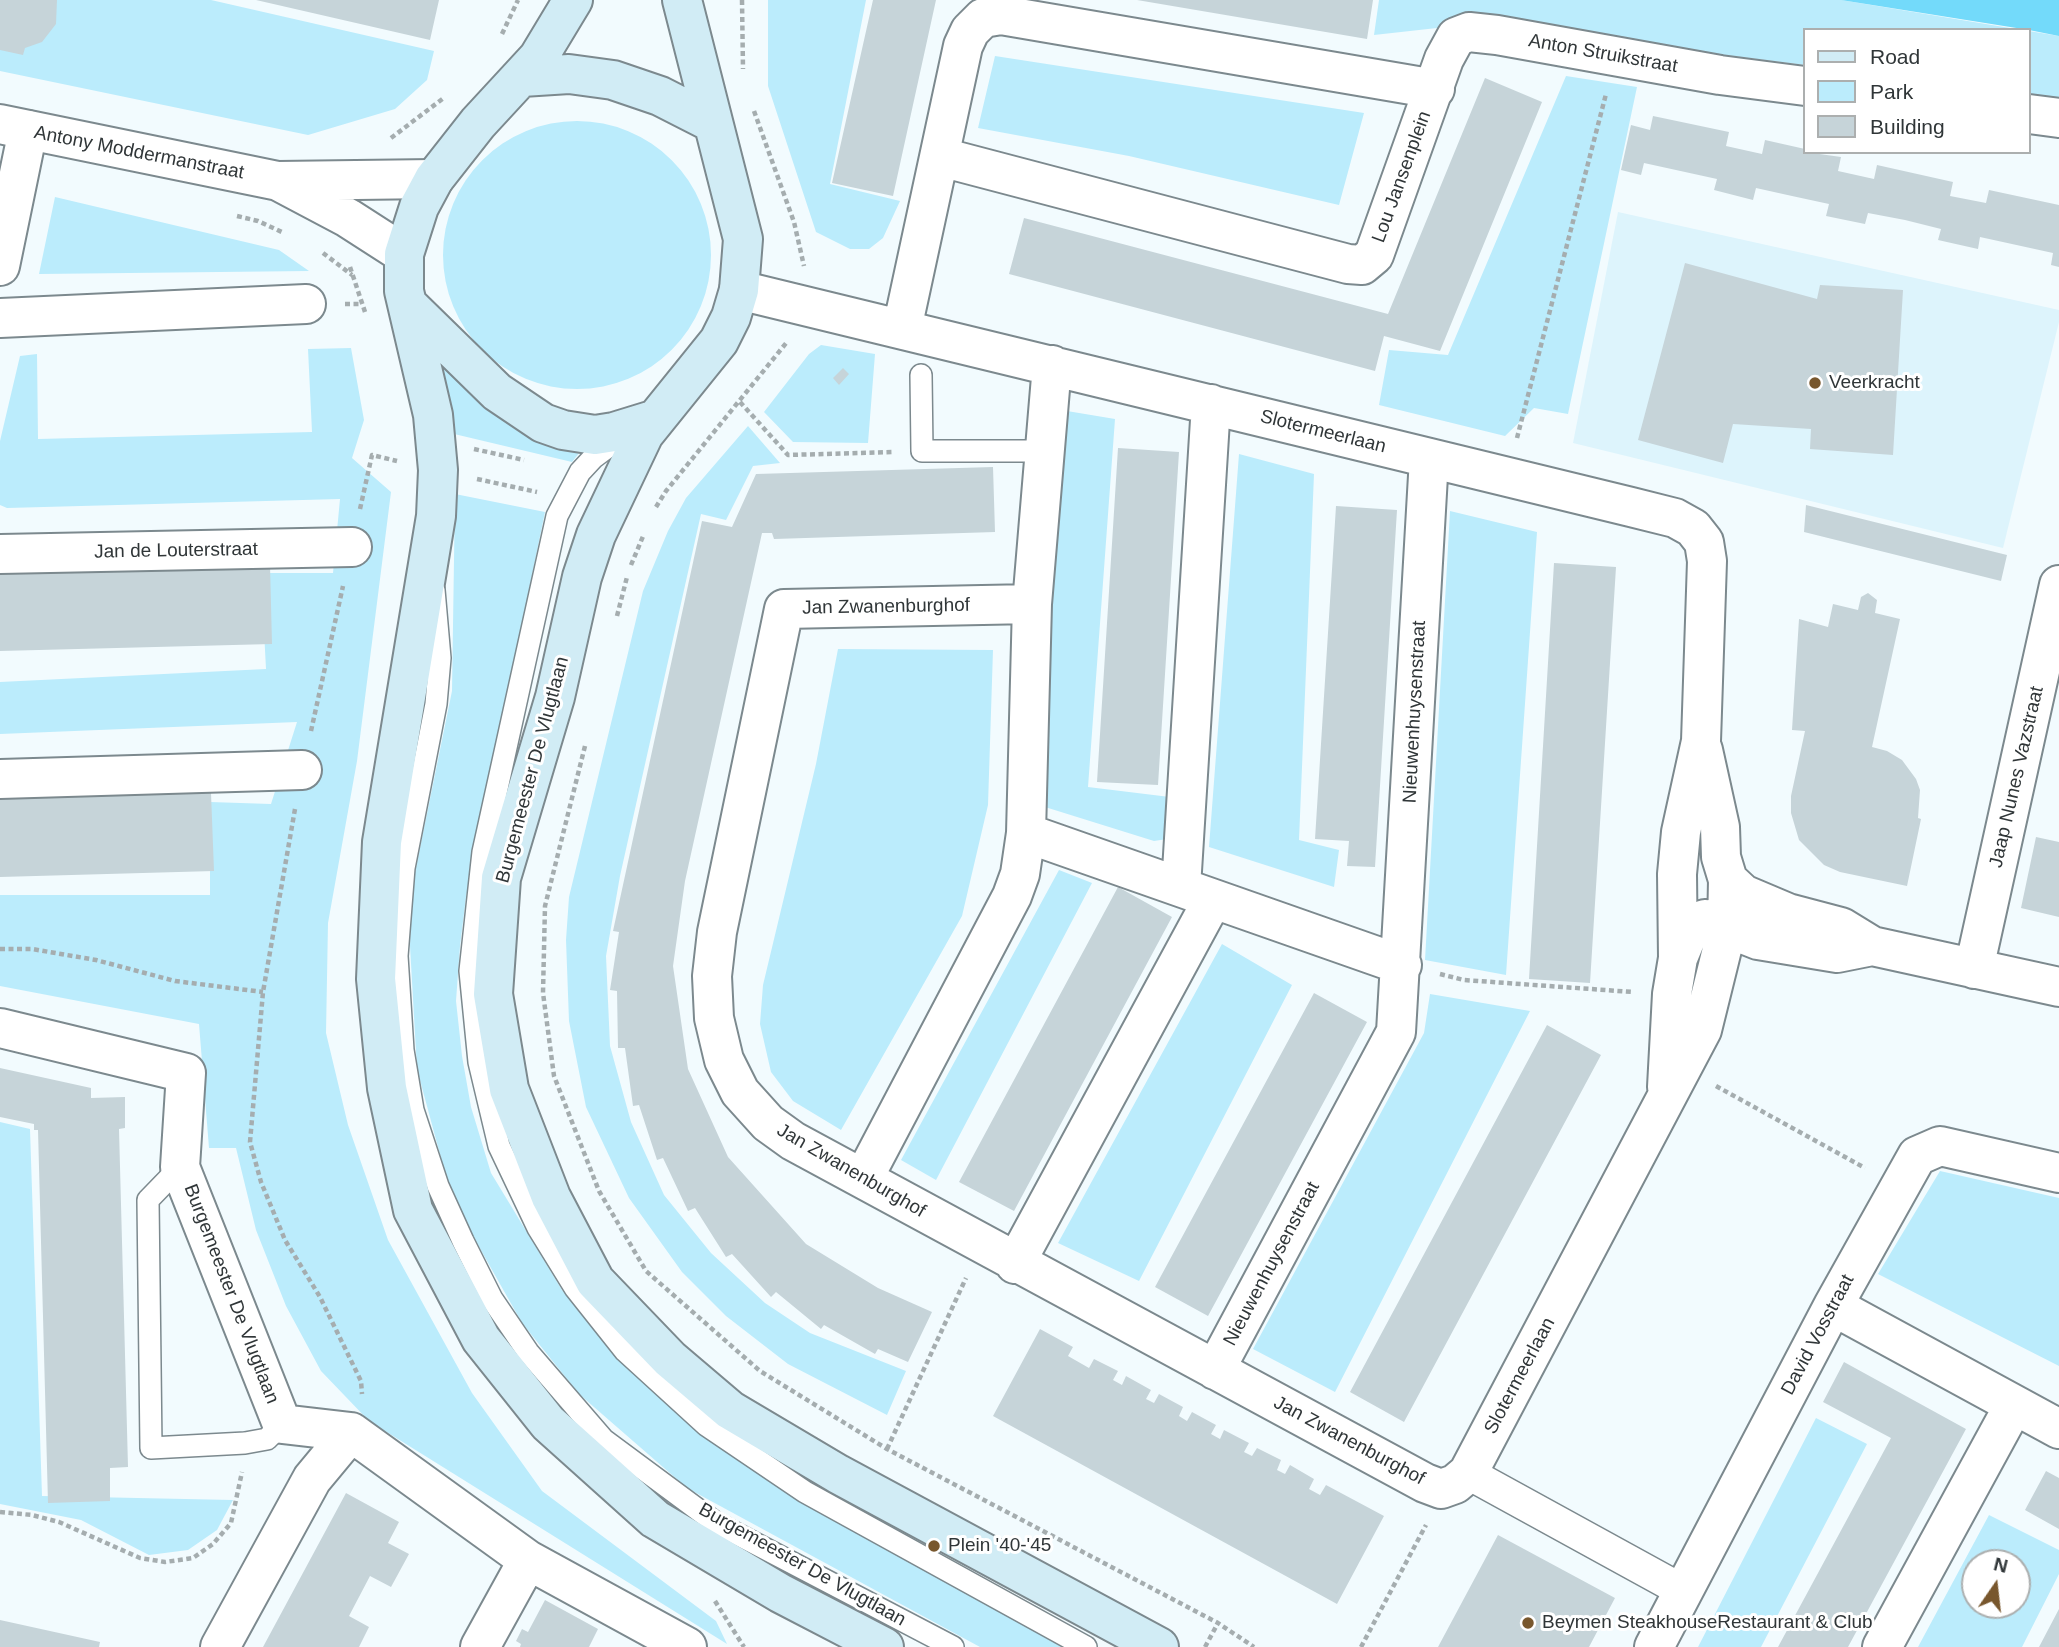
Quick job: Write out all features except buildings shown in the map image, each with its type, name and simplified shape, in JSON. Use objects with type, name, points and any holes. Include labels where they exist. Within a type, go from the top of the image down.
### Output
[{"type":"main road","name":"Burgemeester De Vlugtlaan","points":[[573,0],[551,40],[522,77],[478,123],[434,179],[419,207],[404,254],[402,271],[407,303],[433,415],[438,470],[429,557],[382,842],[376,978],[387,1088],[413,1210],[481,1339],[548,1423],[655,1519],[780,1593],[884,1647]]},
{"type":"main road","name":"Burgemeester De Vlugtlaan","points":[[682,0],[743,239],[739,290],[732,317],[719,341],[653,420],[620,481],[587,556],[555,697],[501,878],[493,994],[509,1090],[551,1197],[595,1281],[670,1359],[730,1410],[838,1474],[1159,1647]]},
{"type":"main road","points":[[522,77],[569,74],[613,80],[660,96],[713,123]]},
{"type":"main road","points":[[407,303],[498,393],[543,424],[595,435],[653,420]]},
{"type":"street","name":"Lou Jansenplein","points":[[902,329],[964,46],[970,31],[983,18],[1001,15],[1435,89],[1374,255],[1362,265],[1348,264],[941,158]]},
{"type":"street","name":"Anton Struikstraat","points":[[1435,89],[1444,60],[1456,37],[1469,32],[1804,86]]},
{"type":"street","points":[[2031,114],[2059,118]]},
{"type":"street","name":"Antony Moddermanstraat","points":[[14,127],[278,181],[434,179]]},
{"type":"street","points":[[0,266],[14,127]]},
{"type":"street","name":"Antony Moddermanstraat","points":[[278,181],[348,218],[404,254]]},
{"type":"street","name":"Slotermeerlaan","points":[[739,290],[1675,518],[1693,528],[1704,542],[1707,561],[1701,741],[1681,832],[1718,903],[1702,1030],[1647,1137],[1454,1481]]},
{"type":"street","points":[[0,317],[306,304]]},
{"type":"street","points":[[863,1179],[1012,896],[1020,874],[1026,833],[1032,604],[1052,365]]},
{"type":"street","points":[[1015,1264],[1197,893],[1211,404]]},
{"type":"street","name":"Nieuwenhuysenstraat","points":[[1215,1370],[1396,1032],[1402,965],[1429,458]]},
{"type":"street","name":"Jan de Louterstraat","points":[[0,554],[352,547]]},
{"type":"street","name":"Jaap Nunes Vazstraat","points":[[1974,969],[2059,585]]},
{"type":"street","name":"Jan Zwanenburghof","points":[[1032,604],[784,609],[718,932],[712,976],[715,1018],[724,1060],[740,1092],[768,1123],[793,1142],[1215,1370],[1454,1481]]},
{"type":"street","points":[[0,779],[302,770]]},
{"type":"street","points":[[1026,833],[1402,965]]},
{"type":"street","name":"Slotermeerlaan","points":[[1675,1080],[1675,976],[1718,903]]},
{"type":"street","points":[[1718,903],[1788,914],[1841,927],[1872,946],[2059,987]]},
{"type":"street","name":"Burgemeester De Vlugtlaan","points":[[0,1028],[186,1073],[180,1167],[282,1424],[351,1432],[528,1560],[687,1647]]},
{"type":"street","name":"David Vosstraat","points":[[1654,1647],[1833,1307],[1916,1156],[1940,1146],[2059,1173]]},
{"type":"street","points":[[1833,1307],[2059,1429]]},
{"type":"street","points":[[1882,1647],[2014,1405]]},
{"type":"street","points":[[220,1647],[312,1479],[351,1432]]},
{"type":"street","points":[[1454,1481],[1683,1591]]},
{"type":"street","points":[[480,1647],[528,1560]]},
{"type":"lane","points":[[921,375],[922,452],[1045,451]]},
{"type":"lane","name":"Burgemeester De Vlugtlaan","points":[[653,420],[593,458],[565,498],[551,536],[483,852],[470,971],[479,1062],[499,1146],[538,1228],[575,1288],[625,1351],[706,1425],[805,1492],[1086,1647]]},
{"type":"lane","name":"Burgemeester De Vlugtlaan","points":[[429,557],[439,626],[439,669],[436,704],[404,868],[397,956],[403,1050],[413,1110],[438,1186],[463,1241],[492,1299],[528,1352],[604,1440],[716,1523],[953,1647]]},
{"type":"lane","points":[[180,1167],[148,1200],[152,1448],[245,1443],[267,1439],[282,1424]]},
{"type":"path","points":[[742,0],[743,80]]},
{"type":"path","points":[[1507,478],[1615,56]]},
{"type":"path","points":[[666,491],[785,346],[801,304],[804,267],[793,222],[752,106]]},
{"type":"path","points":[[258,221],[290,235]]},
{"type":"path","points":[[321,252],[353,276]]},
{"type":"path","points":[[740,402],[788,455],[922,452]]},
{"type":"path","points":[[398,452],[398,474]]},
{"type":"path","points":[[351,1432],[363,1404],[361,1381],[320,1297],[285,1240],[261,1182],[250,1142],[262,992],[302,770],[372,455],[399,461]]},
{"type":"path","points":[[438,470],[565,498]]},
{"type":"path","points":[[0,949],[32,949],[96,960],[175,981],[262,992]]},
{"type":"path","points":[[1402,965],[1464,980],[1675,976]]},
{"type":"path","points":[[1675,1080],[1900,1186]]},
{"type":"path","points":[[887,1449],[981,1245]]},
{"type":"path","points":[[0,1512],[32,1515],[59,1522],[140,1558],[165,1562],[193,1558],[213,1544],[231,1523],[241,1488],[245,1443]]},
{"type":"path","points":[[1361,1647],[1454,1481]]},
{"type":"path","points":[[711,1595],[744,1647]]},
{"type":"path","points":[[1205,1647],[1218,1623],[1254,1647]]},
{"type":"shaded area","name":"Veerkracht","points":[[1618,212],[2059,310],[2059,322],[2003,548],[1573,443]]},
{"type":"green space","points":[[0,0],[211,0],[434,51],[427,80],[395,109],[308,135],[0,71]]},
{"type":"green space","points":[[768,0],[866,0],[830,184],[900,201],[883,238],[869,249],[850,249],[816,232],[768,86]]},
{"type":"green space","points":[[1379,0],[1841,0],[2010,28],[1804,28],[1804,65],[1473,24],[1374,35]]},
{"type":"green space","points":[[2031,31],[2059,36],[2059,107],[2031,102]]},
{"type":"green space","points":[[995,56],[1364,113],[1339,205],[1129,156],[978,128]]},
{"type":"green space","points":[[1566,76],[1637,87],[1568,414],[1534,408],[1505,436],[1379,405],[1389,350],[1448,355]]},
{"type":"green space","points":[[564,121],[590,121],[628,131],[652,143],[672,160],[689,180],[706,216],[711,255],[706,294],[689,330],[672,350],[652,367],[616,384],[590,389],[564,389],[538,384],[502,367],[473,340],[465,330],[448,294],[443,268],[443,242],[448,216],[465,180],[492,151],[502,143],[538,126]]},
{"type":"green space","points":[[55,197],[279,250],[309,271],[39,274]]},
{"type":"green space","points":[[821,345],[875,354],[868,443],[793,442],[764,412],[809,354]]},
{"type":"green space","points":[[351,348],[364,420],[352,458],[391,492],[357,761],[328,923],[326,1033],[348,1125],[388,1240],[472,1393],[542,1491],[716,1621],[727,1644],[369,1421],[321,1371],[286,1306],[256,1230],[236,1148],[209,1148],[199,1024],[0,986],[0,895],[210,895],[210,802],[271,804],[297,722],[0,734],[0,682],[266,669],[261,573],[333,573],[340,499],[7,508],[0,505],[0,441],[20,356],[37,354],[38,439],[312,432],[308,349]]},
{"type":"green space","points":[[443,361],[580,452],[572,462],[450,433],[439,363]]},
{"type":"green space","points":[[1067,411],[1115,419],[1088,787],[1178,798],[1167,839],[1154,841],[1045,807],[1040,798],[1055,494]]},
{"type":"green space","points":[[748,426],[780,463],[753,466],[726,520],[701,514],[620,876],[606,956],[610,1046],[631,1122],[664,1195],[711,1253],[765,1303],[810,1333],[906,1371],[887,1415],[788,1364],[726,1316],[682,1272],[629,1198],[586,1107],[569,1021],[566,940],[569,897],[643,591],[668,531],[686,498]]},
{"type":"green space","points":[[1239,454],[1314,474],[1299,840],[1339,850],[1334,887],[1209,847]]},
{"type":"green space","points":[[455,494],[545,512],[466,897],[460,946],[456,1001],[462,1056],[471,1107],[491,1173],[562,1290],[612,1353],[654,1390],[1078,1647],[980,1647],[687,1488],[579,1394],[522,1323],[452,1199],[417,1069],[410,946],[411,892],[452,691]]},
{"type":"green space","points":[[1450,511],[1537,532],[1506,975],[1425,960]]},
{"type":"green space","points":[[838,649],[993,650],[988,805],[962,916],[841,1130],[793,1101],[771,1072],[760,1024],[763,985],[816,764]]},
{"type":"green space","points":[[1059,870],[1092,883],[936,1180],[901,1160]]},
{"type":"green space","points":[[1222,944],[1292,985],[1139,1281],[1058,1243]]},
{"type":"green space","points":[[1430,994],[1530,1011],[1335,1392],[1253,1349],[1424,1033]]},
{"type":"green space","points":[[0,1122],[30,1129],[42,1496],[233,1500],[217,1530],[188,1550],[149,1555],[81,1520],[0,1504]]},
{"type":"green space","points":[[1940,1171],[2059,1198],[2059,1366],[1878,1274]]},
{"type":"green space","points":[[1816,1418],[1867,1444],[1761,1647],[1698,1647]]},
{"type":"green space","points":[[1989,1515],[2059,1550],[2059,1574],[2022,1647],[1918,1647],[1961,1567],[1961,1619],[2031,1619],[2031,1549],[1971,1549]]},
{"type":"water","points":[[1841,0],[2059,0],[2059,36],[2031,30],[2031,28],[2016,28]]},
{"type":"place","name":"Veerkracht","points":[[1815,383]]},
{"type":"place","name":"Plein '40-'45","points":[[934,1546]]},
{"type":"place","name":"Beymen SteakhouseRestaurant & Club","points":[[1528,1623]]}]
